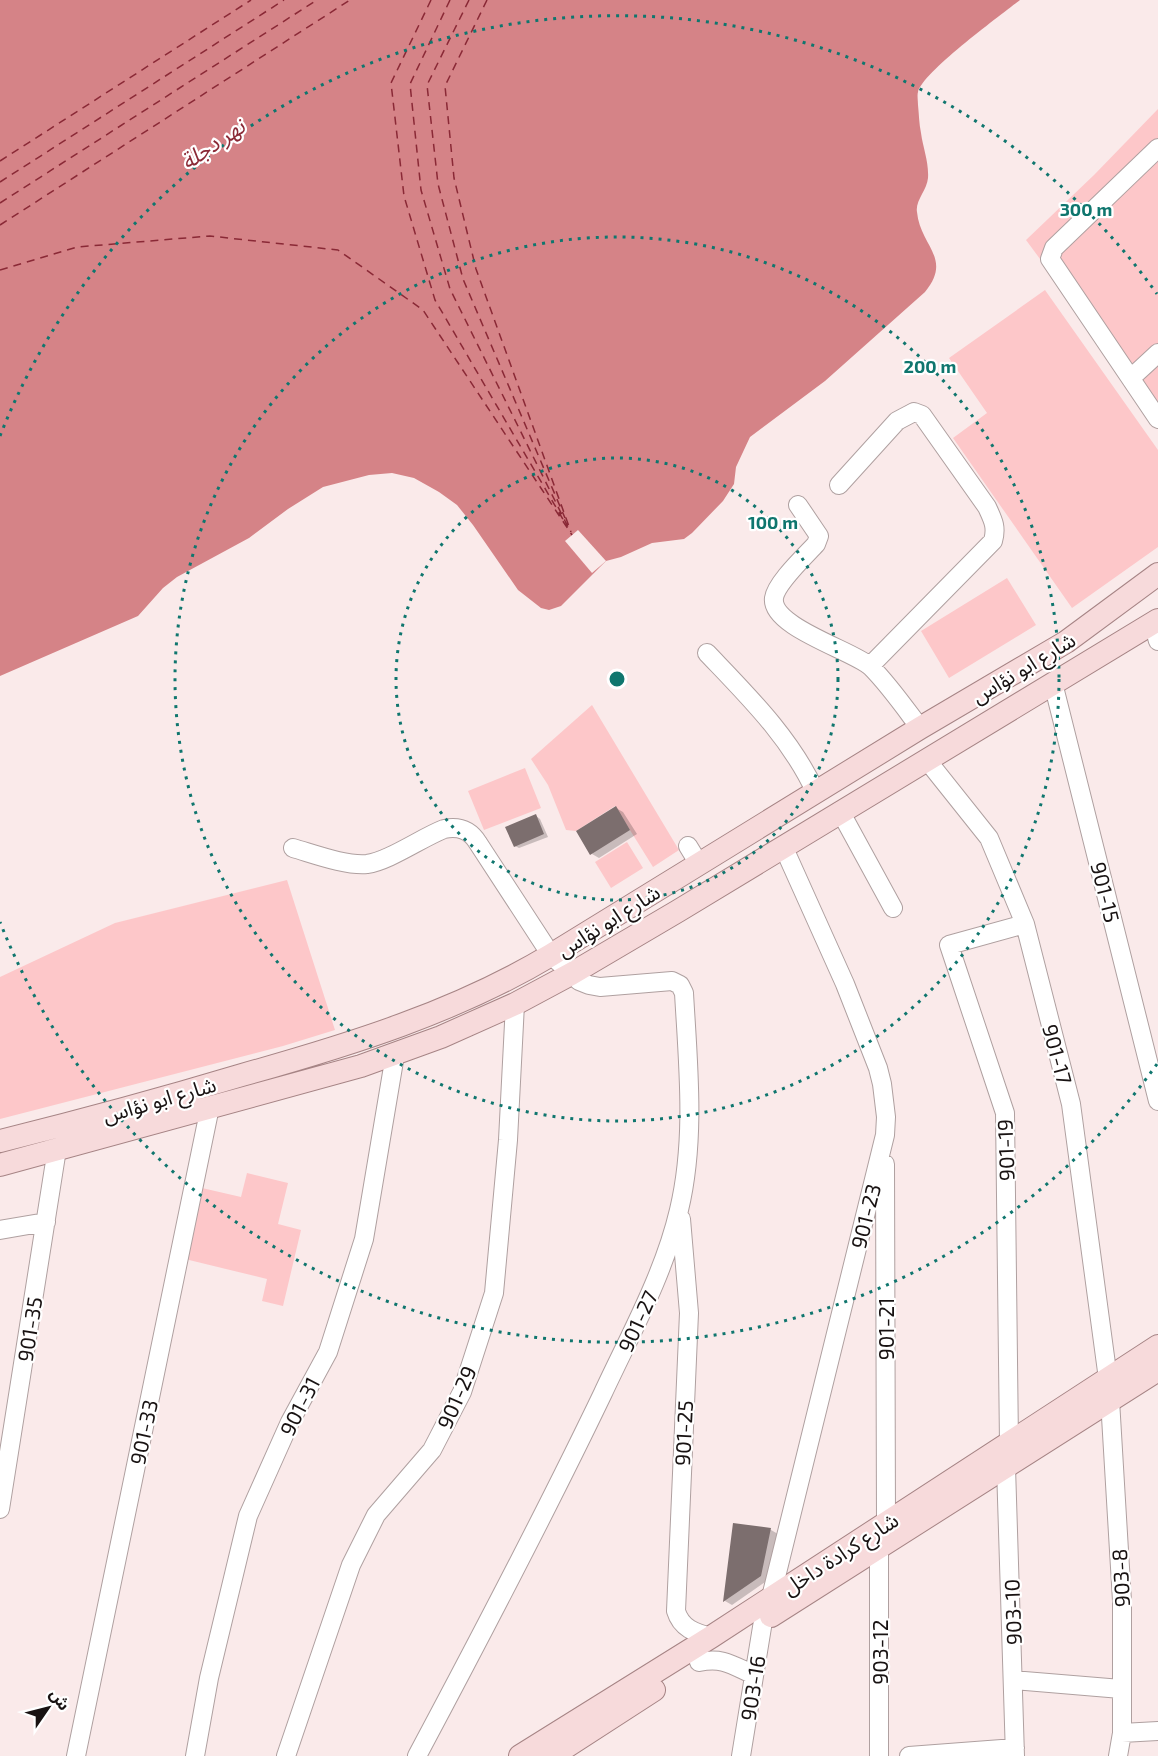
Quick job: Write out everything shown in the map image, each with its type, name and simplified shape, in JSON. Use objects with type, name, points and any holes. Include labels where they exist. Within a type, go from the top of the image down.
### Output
[{"type":"main road","name":"شارع ابو نؤاس","points":[[0,1141],[100,1116],[351,1043],[497,984],[551,955],[693,855],[816,793],[920,728],[1066,642],[1158,574]]},
{"type":"main road","name":"شارع ابو نؤاس","points":[[0,1165],[327,1076],[441,1037],[515,1004],[571,975],[1053,683],[1156,628]]},
{"type":"main road","name":"شارع كرادة داخل","points":[[552,1756],[1006,1467],[1109,1389],[1158,1346]]},
{"type":"main road","name":"شارع كرادة داخل","points":[[520,1756],[711,1637],[1009,1443],[1109,1389],[1158,1370]]},
{"type":"street","points":[[1158,148],[1054,248],[1050,259],[1158,419]]},
{"type":"street","points":[[1131,378],[1158,353]]},
{"type":"street","points":[[839,485],[897,421],[914,412],[922,415],[987,507],[995,523],[993,541],[870,666]]},
{"type":"street","points":[[798,505],[819,536],[816,544],[780,585],[774,597],[775,605],[787,621],[870,666],[920,728]]},
{"type":"street","points":[[707,653],[785,739],[816,793]]},
{"type":"street","name":"901-15","points":[[1053,683],[1158,1101]]},
{"type":"street","name":"901-17","points":[[926,759],[989,838],[1024,924],[1071,1104],[1109,1389]]},
{"type":"street","points":[[840,812],[893,908]]},
{"type":"street","name":"901-27","points":[[293,848],[351,863],[366,864],[380,860],[444,829],[454,827],[464,829],[478,843],[551,955],[571,975],[589,985],[600,987],[672,981],[680,985],[684,993],[688,1147],[680,1208],[663,1265],[551,1502],[417,1756]]},
{"type":"street","name":"901-23","points":[[771,1597],[885,1135],[885,1106],[878,1068],[845,984],[783,846]]},
{"type":"street","name":"901-19","points":[[1009,1443],[1005,1113],[949,945],[1024,924]]},
{"type":"street","name":"901-29","points":[[286,1756],[351,1565],[376,1515],[432,1450],[462,1392],[494,1293],[508,1140],[515,1004]]},
{"type":"street","name":"901-31","points":[[195,1756],[209,1678],[248,1516],[290,1422],[328,1352],[364,1239],[395,1054]]},
{"type":"street","name":"901-33","points":[[76,1756],[210,1107]]},
{"type":"street","name":"901-21","points":[[885,1135],[886,1523]]},
{"type":"street","name":"901-35","points":[[0,1509],[57,1149]]},
{"type":"street","name":"901-25","points":[[680,1208],[689,1313],[675,1611],[682,1624],[690,1630],[711,1637]]},
{"type":"street","points":[[0,1230],[46,1222]]},
{"type":"street","name":"903-8","points":[[1109,1389],[1122,1601],[1122,1733],[1118,1756]]},
{"type":"street","name":"903-10","points":[[1006,1467],[1015,1752]]},
{"type":"street","name":"903-12","points":[[879,1548],[879,1756]]},
{"type":"street","name":"903-16","points":[[741,1756],[763,1621]]},
{"type":"street","points":[[699,1662],[722,1660],[754,1675]]},
{"type":"street","points":[[1014,1680],[1121,1689]]},
{"type":"street","points":[[1122,1733],[1158,1731]]},
{"type":"street","points":[[909,1756],[1015,1752]]},
{"type":"shaded area","points":[[1158,109],[1158,419],[1026,240]]},
{"type":"shaded area","points":[[1045,290],[1158,450],[1158,547],[1072,608],[953,438],[987,413],[949,358]]},
{"type":"shaded area","points":[[1007,578],[1036,625],[949,678],[921,631]]},
{"type":"shaded area","points":[[592,705],[679,850],[653,867],[615,806],[576,831],[566,830],[548,785],[531,759]]},
{"type":"shaded area","points":[[525,768],[541,808],[484,830],[468,791]]},
{"type":"shaded area","points":[[627,842],[643,868],[611,888],[595,862]]},
{"type":"shaded area","points":[[287,880],[335,1030],[283,1046],[0,1119],[0,977],[115,923]]},
{"type":"shaded area","points":[[247,1173],[288,1183],[278,1224],[301,1230],[283,1306],[262,1301],[267,1279],[185,1259],[202,1188],[241,1197]]},
{"type":"water","name":"نهر دجلة","points":[[0,0],[1020,0],[947,58],[933,71],[918,92],[920,126],[928,172],[917,212],[919,224],[936,261],[933,280],[925,292],[825,381],[750,437],[736,467],[734,484],[723,501],[684,539],[652,543],[606,561],[561,606],[549,610],[541,608],[518,590],[457,505],[414,478],[392,473],[369,475],[323,487],[249,538],[177,577],[163,588],[138,616],[0,676]]},
{"type":"pier","points":[[578,530],[606,561],[592,573],[565,541]]},
{"type":"building","points":[[616,806],[630,830],[590,855],[576,831]]},
{"type":"building","points":[[536,814],[544,834],[514,847],[505,827]]},
{"type":"building","points":[[733,1523],[771,1528],[761,1576],[723,1602]]},
{"type":"ferry route","points":[[0,161],[251,0]]},
{"type":"ferry route","points":[[0,182],[284,0]]},
{"type":"ferry route","points":[[0,203],[317,0]]},
{"type":"ferry route","points":[[0,225],[350,0]]},
{"type":"ferry route","points":[[431,0],[391,83],[404,196],[435,300],[564,521]]},
{"type":"ferry route","points":[[450,0],[410,84],[421,190],[450,289],[569,529]]},
{"type":"ferry route","points":[[469,0],[427,85],[438,184],[463,279],[565,518]]},
{"type":"ferry route","points":[[487,0],[445,86],[454,178],[476,269],[571,532]]},
{"type":"ferry route","points":[[0,270],[77,247],[210,236],[338,250],[423,310],[572,535]]}]
